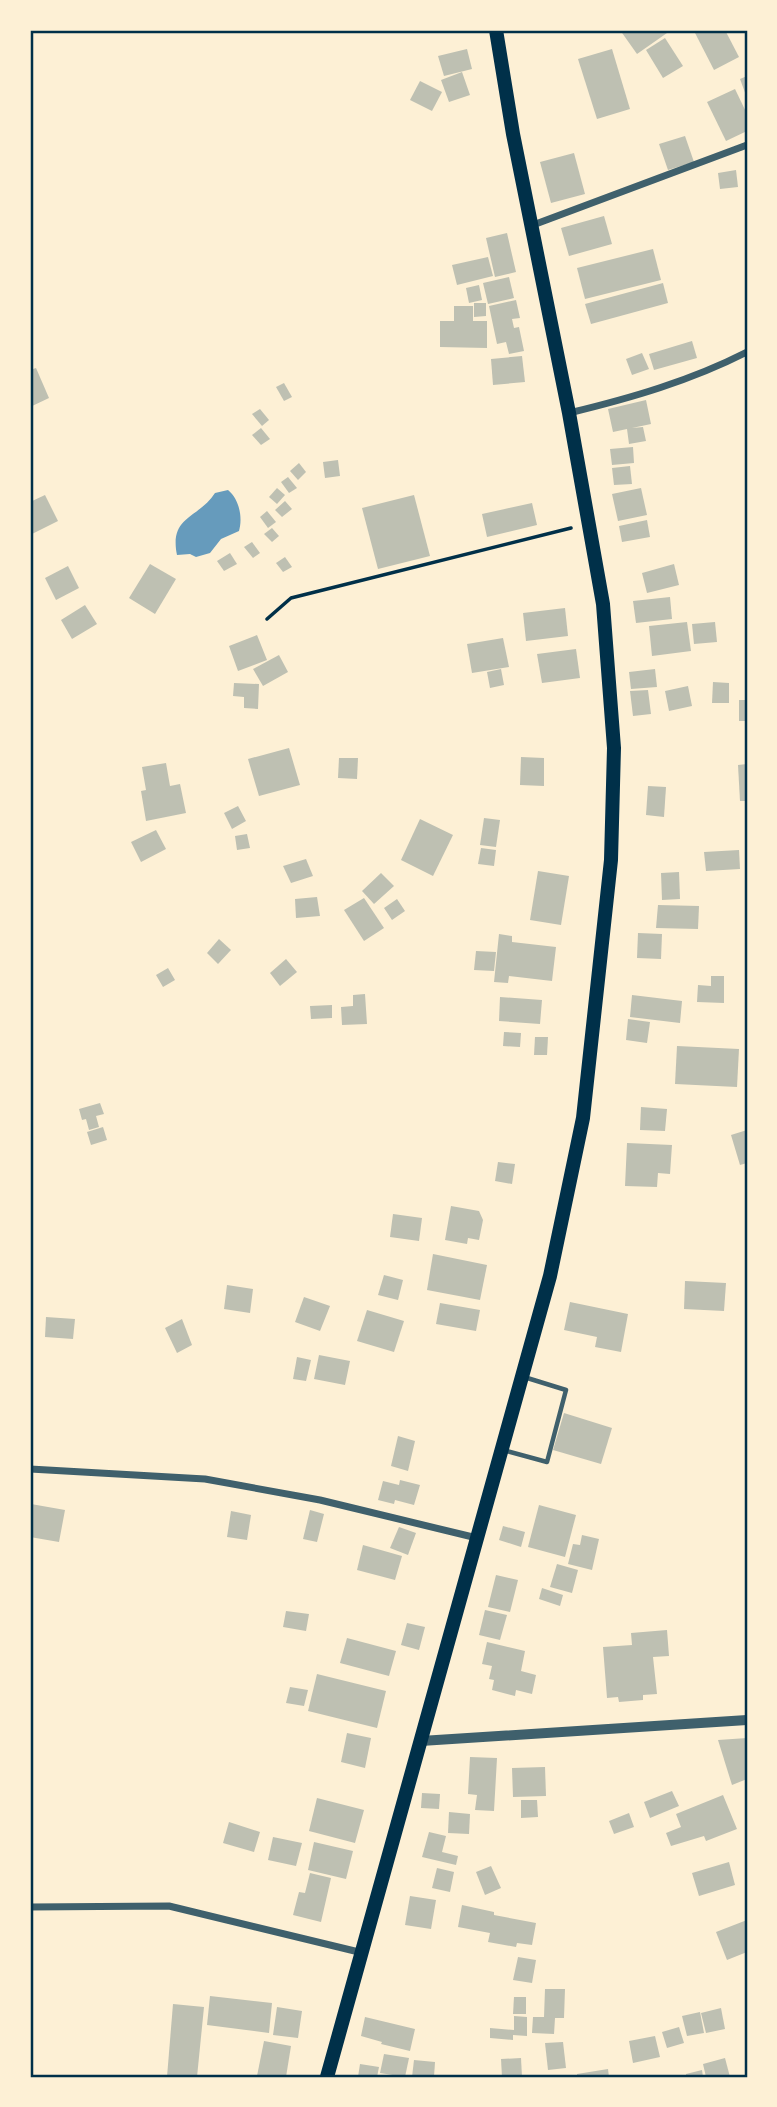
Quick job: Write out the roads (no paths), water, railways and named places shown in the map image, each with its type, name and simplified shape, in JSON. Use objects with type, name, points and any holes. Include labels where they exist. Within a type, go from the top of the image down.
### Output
[{"type":"main road","points":[[327,2077],[550,1276],[583,1118],[611,860],[614,748],[603,604],[533,225],[513,134],[496,30]]},
{"type":"street","points":[[533,225],[747,145]]},
{"type":"street","points":[[569,414],[663,388],[713,369],[747,352]]},
{"type":"street","points":[[30,1469],[205,1479],[320,1500],[478,1538]]},
{"type":"street","points":[[421,1741],[747,1720]]},
{"type":"street","points":[[30,1907],[169,1906],[362,1953]]},
{"type":"lane","points":[[503,1450],[547,1462],[566,1390],[524,1377]]},
{"type":"water","points":[[228,490],[239,509],[239,531],[221,539],[210,553],[196,557],[190,554],[177,555],[177,533],[181,525],[215,493]]}]
